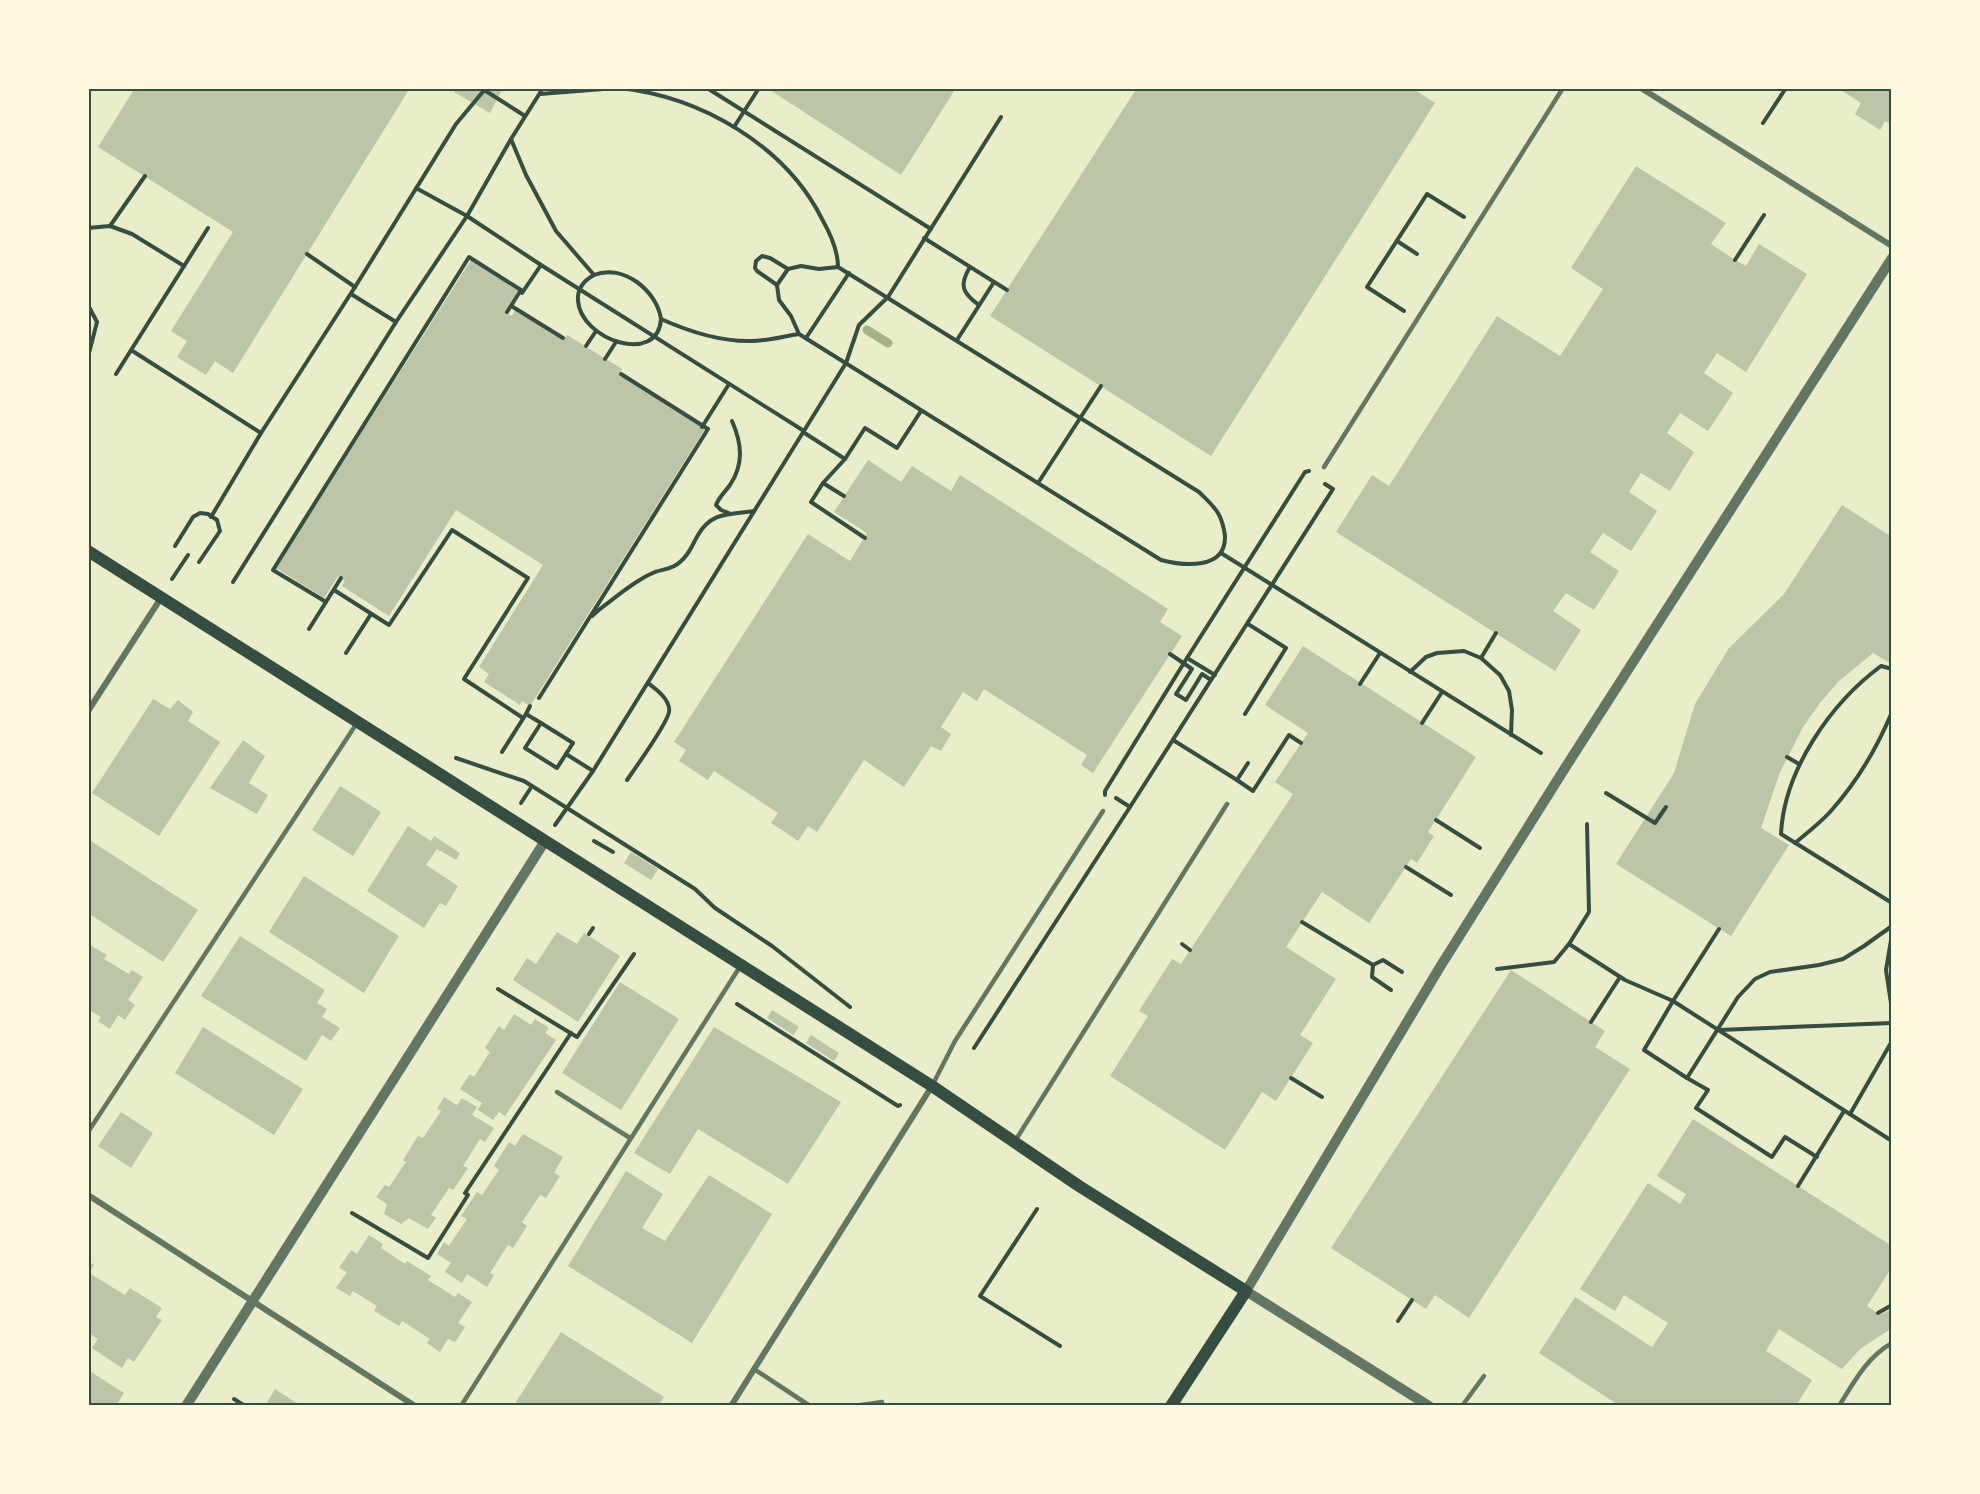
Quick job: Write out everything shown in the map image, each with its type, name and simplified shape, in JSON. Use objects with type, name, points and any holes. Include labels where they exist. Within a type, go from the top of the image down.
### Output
[{"type":"main road","points":[[88,551],[932,1086],[1079,1186],[1246,1290],[1172,1406]]},
{"type":"street","points":[[1641,88],[1892,246]]},
{"type":"street","points":[[1429,1406],[1246,1290],[1446,957],[1564,768],[1892,258]]},
{"type":"street","points":[[88,711],[161,598]]},
{"type":"street","points":[[186,1406],[545,841]]},
{"type":"street","points":[[731,1406],[932,1086]]},
{"type":"street","points":[[88,1195],[415,1406]]},
{"type":"lane","points":[[1324,467],[1563,88]]},
{"type":"lane","points":[[88,1132],[358,722]]},
{"type":"lane","points":[[1014,1143],[1227,804]]},
{"type":"lane","points":[[932,1086],[955,1041],[1103,811]]},
{"type":"lane","points":[[461,1406],[741,965]]},
{"type":"lane","points":[[557,1092],[630,1138]]},
{"type":"lane","points":[[1839,1406],[1863,1368],[1880,1349],[1892,1343]]},
{"type":"lane","points":[[754,1369],[810,1406]]},
{"type":"lane","points":[[1462,1406],[1484,1376]]},
{"type":"lane","points":[[854,1406],[882,1402]]},
{"type":"path","points":[[233,582],[396,322],[467,216],[543,88]]},
{"type":"path","points":[[540,94],[618,88],[664,96],[734,126],[783,166],[807,193],[828,231],[835,249],[838,267]]},
{"type":"path","points":[[707,88],[931,229]]},
{"type":"path","points":[[734,126],[759,88]]},
{"type":"path","points":[[1763,123],[1786,88]]},
{"type":"path","points":[[211,517],[261,433],[351,294],[456,124],[484,89],[525,116]]},
{"type":"path","points":[[545,841],[593,771],[846,363],[859,325],[888,297],[1001,117]]},
{"type":"path","points":[[511,140],[526,175],[556,231],[594,275]]},
{"type":"path","points":[[110,226],[144,176]]},
{"type":"path","points":[[416,188],[467,216],[845,459]]},
{"type":"path","points":[[1418,321],[1367,287],[1427,194],[1478,225]]},
{"type":"path","points":[[1735,260],[1764,215]]},
{"type":"path","points":[[88,228],[110,226],[132,234],[184,266]]},
{"type":"path","points":[[116,374],[208,228]]},
{"type":"path","points":[[924,238],[1007,290]]},
{"type":"path","points":[[1397,241],[1417,254]]},
{"type":"path","points":[[307,254],[355,287]]},
{"type":"path","points":[[777,285],[759,274],[755,268],[756,261],[762,256],[788,268],[838,267],[849,273],[1199,492],[1212,505],[1223,525],[1225,543],[1221,553],[1214,560],[1202,563],[1178,564],[1161,560],[799,334],[779,300],[777,285],[788,268]]},
{"type":"path","points":[[326,602],[273,570],[469,257],[521,290],[509,311]]},
{"type":"path","points":[[509,311],[541,265]]},
{"type":"path","points":[[970,267],[965,275],[963,286],[965,293],[979,305]]},
{"type":"path","points":[[608,272],[635,281],[652,295],[659,308],[661,319],[658,331],[654,337],[641,343],[616,342],[596,331],[581,315],[579,289],[587,279],[608,272]]},
{"type":"path","points":[[806,338],[849,273]]},
{"type":"path","points":[[957,340],[994,282]]},
{"type":"path","points":[[351,294],[396,322]]},
{"type":"path","points":[[88,305],[97,322],[91,353],[88,357]]},
{"type":"path","points":[[509,311],[562,338]]},
{"type":"path","points":[[661,319],[691,331],[732,340],[753,341],[799,334]]},
{"type":"path","points":[[586,346],[596,331]]},
{"type":"path","points":[[605,359],[616,342]]},
{"type":"path","points":[[131,350],[261,433]]},
{"type":"path","points":[[538,698],[708,429],[621,374]]},
{"type":"path","points":[[702,427],[729,384]]},
{"type":"path","points":[[1038,483],[1101,386]]},
{"type":"path","points":[[865,538],[811,502],[823,483],[845,459],[865,428],[897,448],[921,411]]},
{"type":"path","points":[[732,421],[741,448],[738,471],[728,488],[718,498],[716,505],[721,510],[732,514]]},
{"type":"path","points":[[1103,811],[1105,791],[1305,472],[1324,467]]},
{"type":"path","points":[[974,1048],[1333,489],[1317,479]]},
{"type":"path","points":[[823,483],[844,496]]},
{"type":"path","points":[[588,620],[639,582],[654,573],[670,569],[680,563],[692,550],[698,535],[711,519],[721,515],[755,511]]},
{"type":"path","points":[[175,546],[193,517],[200,513],[211,517],[219,524],[220,531],[199,562]]},
{"type":"path","points":[[334,590],[389,625],[452,530],[528,578],[464,679],[525,716],[541,723],[573,743],[557,768],[525,748],[541,723]]},
{"type":"path","points":[[1221,553],[1541,753]]},
{"type":"path","points":[[161,598],[188,555]]},
{"type":"path","points":[[417,572],[422,575]]},
{"type":"path","points":[[309,629],[341,578]]},
{"type":"path","points":[[346,653],[370,614]]},
{"type":"path","points":[[1245,714],[1287,648],[1248,624]]},
{"type":"path","points":[[1481,658],[1496,633]]},
{"type":"path","points":[[1410,672],[1426,657],[1437,653],[1464,651],[1481,658],[1500,675],[1509,691],[1512,710],[1511,735]]},
{"type":"path","points":[[1360,684],[1380,653]]},
{"type":"path","points":[[1170,654],[1192,669],[1176,694],[1186,700],[1202,674],[1211,680]]},
{"type":"path","points":[[1187,657],[1215,675]]},
{"type":"path","points":[[1887,661],[1867,676],[1825,723],[1799,764],[1785,801],[1781,834],[1892,903]]},
{"type":"path","points":[[1881,666],[1892,669]]},
{"type":"path","points":[[627,780],[669,711],[667,702],[648,683]]},
{"type":"path","points":[[1422,723],[1442,692]]},
{"type":"path","points":[[502,752],[530,706]]},
{"type":"path","points":[[1795,843],[1829,813],[1849,789],[1872,753],[1892,712]]},
{"type":"path","points":[[1173,740],[1253,790],[1289,735],[1301,743]]},
{"type":"path","points":[[566,754],[593,771]]},
{"type":"path","points":[[450,756],[524,781],[695,889],[715,908],[772,946],[853,1009]]},
{"type":"path","points":[[1787,757],[1799,764]]},
{"type":"path","points":[[1237,780],[1248,763]]},
{"type":"path","points":[[521,803],[530,789]]},
{"type":"path","points":[[1105,791],[1130,807]]},
{"type":"path","points":[[1606,793],[1655,823],[1666,807]]},
{"type":"path","points":[[1436,820],[1480,848]]},
{"type":"path","points":[[1497,969],[1554,962],[1569,944],[1589,912],[1587,824]]},
{"type":"path","points":[[588,849],[598,834]]},
{"type":"path","points":[[594,841],[613,852]]},
{"type":"path","points":[[1406,867],[1451,895]]},
{"type":"path","points":[[1302,922],[1373,965]]},
{"type":"path","points":[[1687,1078],[1738,997],[1755,979],[1770,972],[1818,965],[1843,958],[1892,926]]},
{"type":"path","points":[[589,934],[593,928]]},
{"type":"path","points":[[1719,929],[1644,1050],[1708,1090],[1696,1108],[1772,1157],[1785,1137],[1817,1157]]},
{"type":"path","points":[[1892,934],[1886,970],[1892,1010]]},
{"type":"path","points":[[1182,944],[1190,950]]},
{"type":"path","points":[[1569,944],[1620,977],[1673,1001],[1892,1141]]},
{"type":"path","points":[[498,989],[577,1037],[634,954]]},
{"type":"path","points":[[1373,965],[1383,960],[1402,972]]},
{"type":"path","points":[[1373,965],[1372,978],[1391,990]]},
{"type":"path","points":[[1591,1022],[1620,977]]},
{"type":"path","points":[[724,991],[738,1005],[898,1106],[903,1105]]},
{"type":"path","points":[[1718,1030],[1892,1023]]},
{"type":"path","points":[[352,1213],[428,1258],[468,1195],[465,1193],[571,1033]]},
{"type":"path","points":[[1850,1114],[1892,1041]]},
{"type":"path","points":[[1291,1078],[1322,1097]]},
{"type":"path","points":[[1798,1186],[1844,1111]]},
{"type":"path","points":[[1037,1209],[980,1296],[1060,1346]]},
{"type":"path","points":[[1398,1321],[1412,1300]]},
{"type":"path","points":[[1878,1313],[1892,1305]]},
{"type":"path","points":[[234,1399],[245,1406]]},
{"type":"building","points":[[135,88],[410,88],[233,373],[215,361],[206,375],[177,357],[187,341],[171,331],[233,232],[98,147]]},
{"type":"building","points":[[456,88],[503,88],[490,113],[454,92]]},
{"type":"building","points":[[767,88],[956,88],[901,175]]},
{"type":"building","points":[[1137,88],[1412,88],[1435,103],[1211,456],[990,316]]},
{"type":"building","points":[[1838,88],[1892,88],[1892,125],[1885,121],[1880,130],[1855,114],[1861,103]]},
{"type":"building","points":[[1636,166],[1726,223],[1711,244],[1735,260],[1746,266],[1759,244],[1807,274],[1746,372],[1717,353],[1704,373],[1733,393],[1708,431],[1680,413],[1667,433],[1694,452],[1670,491],[1641,473],[1629,492],[1657,511],[1631,551],[1603,533],[1590,552],[1619,571],[1594,610],[1566,593],[1553,611],[1581,630],[1555,671],[1336,532],[1372,475],[1389,486],[1497,316],[1560,356],[1603,289],[1571,268]]},
{"type":"building","points":[[471,260],[518,290],[505,311],[512,316],[515,310],[563,340],[567,335],[622,369],[619,375],[705,429],[530,706],[522,701],[520,705],[484,682],[489,674],[479,667],[543,565],[456,510],[389,616],[342,586],[345,581],[338,576],[324,598],[276,568]]},
{"type":"building","points":[[868,460],[901,482],[912,466],[951,491],[960,475],[1168,609],[1160,622],[1182,636],[1093,773],[1081,765],[1087,755],[984,689],[977,701],[963,692],[941,727],[951,734],[941,751],[931,746],[904,787],[864,760],[817,832],[808,826],[798,841],[771,823],[778,813],[714,771],[708,780],[679,761],[686,750],[674,742],[808,534],[850,561],[867,533],[834,512]]},
{"type":"building","points":[[1842,505],[1892,537],[1892,664],[1873,653],[1839,681],[1803,727],[1780,772],[1761,828],[1789,845],[1731,936],[1616,864],[1674,773],[1695,704],[1729,648],[1784,594]]},
{"type":"building","points":[[1303,646],[1476,757],[1428,832],[1434,836],[1417,863],[1411,859],[1369,923],[1322,892],[1286,947],[1336,979],[1300,1035],[1313,1043],[1276,1101],[1262,1092],[1225,1150],[1110,1076],[1148,1016],[1139,1011],[1172,959],[1181,964],[1293,794],[1275,782],[1308,733],[1265,705]]},
{"type":"building","points":[[153,699],[170,709],[178,700],[193,712],[188,721],[220,742],[159,836],[92,793]]},
{"type":"building","points":[[243,740],[265,756],[249,783],[268,795],[257,814],[210,788]]},
{"type":"building","points":[[340,786],[381,812],[353,856],[312,830]]},
{"type":"building","points":[[408,826],[431,841],[434,836],[460,853],[456,860],[437,849],[426,865],[458,886],[446,906],[440,903],[424,928],[367,891]]},
{"type":"building","points":[[91,841],[198,910],[163,962],[88,913],[88,846]]},
{"type":"building","points":[[631,852],[658,869],[651,880],[624,863]]},
{"type":"building","points":[[304,876],[399,936],[364,993],[269,932]]},
{"type":"building","points":[[557,932],[577,944],[584,933],[620,956],[578,1022],[513,980],[527,958],[536,964]]},
{"type":"building","points":[[240,936],[325,990],[317,1003],[327,1009],[322,1017],[340,1028],[331,1041],[322,1035],[306,1061],[201,996]]},
{"type":"building","points":[[88,944],[107,955],[104,959],[129,974],[132,970],[143,977],[128,1000],[135,1005],[125,1020],[118,1015],[110,1029],[98,1021],[101,1017],[88,1009]]},
{"type":"building","points":[[1511,970],[1605,1031],[1595,1047],[1630,1069],[1469,1318],[1435,1295],[1426,1309],[1331,1248]]},
{"type":"building","points":[[620,982],[679,1019],[621,1110],[562,1073]]},
{"type":"building","points":[[772,1010],[799,1027],[793,1035],[767,1018]]},
{"type":"building","points":[[514,1014],[531,1025],[535,1019],[549,1028],[545,1033],[556,1040],[505,1116],[499,1112],[493,1120],[478,1110],[482,1103],[460,1089],[470,1074],[474,1077],[490,1052],[485,1048],[499,1026],[504,1030]]},
{"type":"building","points":[[203,1027],[303,1089],[274,1135],[175,1073]]},
{"type":"building","points":[[714,1027],[841,1102],[788,1184],[698,1129],[670,1174],[634,1153]]},
{"type":"building","points":[[811,1035],[839,1053],[834,1061],[806,1043]]},
{"type":"building","points":[[444,1097],[457,1105],[462,1098],[477,1107],[472,1115],[494,1128],[485,1142],[480,1139],[463,1166],[468,1168],[453,1190],[449,1188],[431,1215],[436,1218],[428,1229],[409,1218],[401,1224],[384,1214],[387,1204],[376,1197],[385,1185],[389,1187],[406,1162],[403,1160],[418,1136],[423,1138],[441,1111],[437,1109]]},
{"type":"building","points":[[121,1112],[153,1133],[131,1168],[98,1146]]},
{"type":"building","points":[[1693,1119],[1892,1246],[1892,1267],[1867,1306],[1880,1315],[1892,1309],[1892,1328],[1860,1349],[1842,1369],[1779,1329],[1766,1351],[1812,1380],[1796,1406],[1620,1406],[1539,1353],[1575,1297],[1652,1347],[1668,1323],[1624,1295],[1615,1311],[1580,1289],[1648,1183],[1680,1204],[1686,1194],[1657,1176]]},
{"type":"building","points":[[523,1134],[563,1157],[554,1173],[560,1176],[546,1198],[540,1195],[522,1222],[527,1226],[513,1248],[508,1245],[490,1273],[494,1275],[487,1287],[467,1274],[462,1283],[445,1272],[451,1263],[437,1254],[444,1242],[449,1246],[467,1219],[461,1216],[477,1192],[482,1195],[499,1170],[494,1166],[509,1142],[515,1146]]},
{"type":"building","points":[[626,1171],[663,1194],[642,1228],[665,1241],[709,1175],[772,1214],[692,1343],[568,1266]]},
{"type":"building","points":[[369,1235],[383,1244],[381,1248],[405,1264],[407,1261],[431,1276],[428,1280],[455,1297],[458,1293],[472,1302],[458,1323],[465,1327],[455,1342],[448,1339],[440,1352],[427,1343],[430,1339],[402,1321],[399,1326],[374,1311],[377,1306],[353,1291],[350,1296],[336,1288],[347,1272],[339,1268],[351,1250],[357,1254]]},
{"type":"building","points":[[88,1261],[94,1265],[89,1273],[125,1295],[130,1288],[162,1308],[156,1317],[162,1320],[134,1362],[128,1358],[122,1368],[92,1348],[98,1339],[88,1333]]},
{"type":"building","points":[[561,1332],[664,1397],[658,1406],[522,1406],[516,1402]]},
{"type":"building","points":[[88,1370],[124,1393],[116,1406],[88,1406]]},
{"type":"building","points":[[275,1389],[301,1406],[265,1406]]},
{"type":"waterway","points":[[867,330],[888,343]]}]
